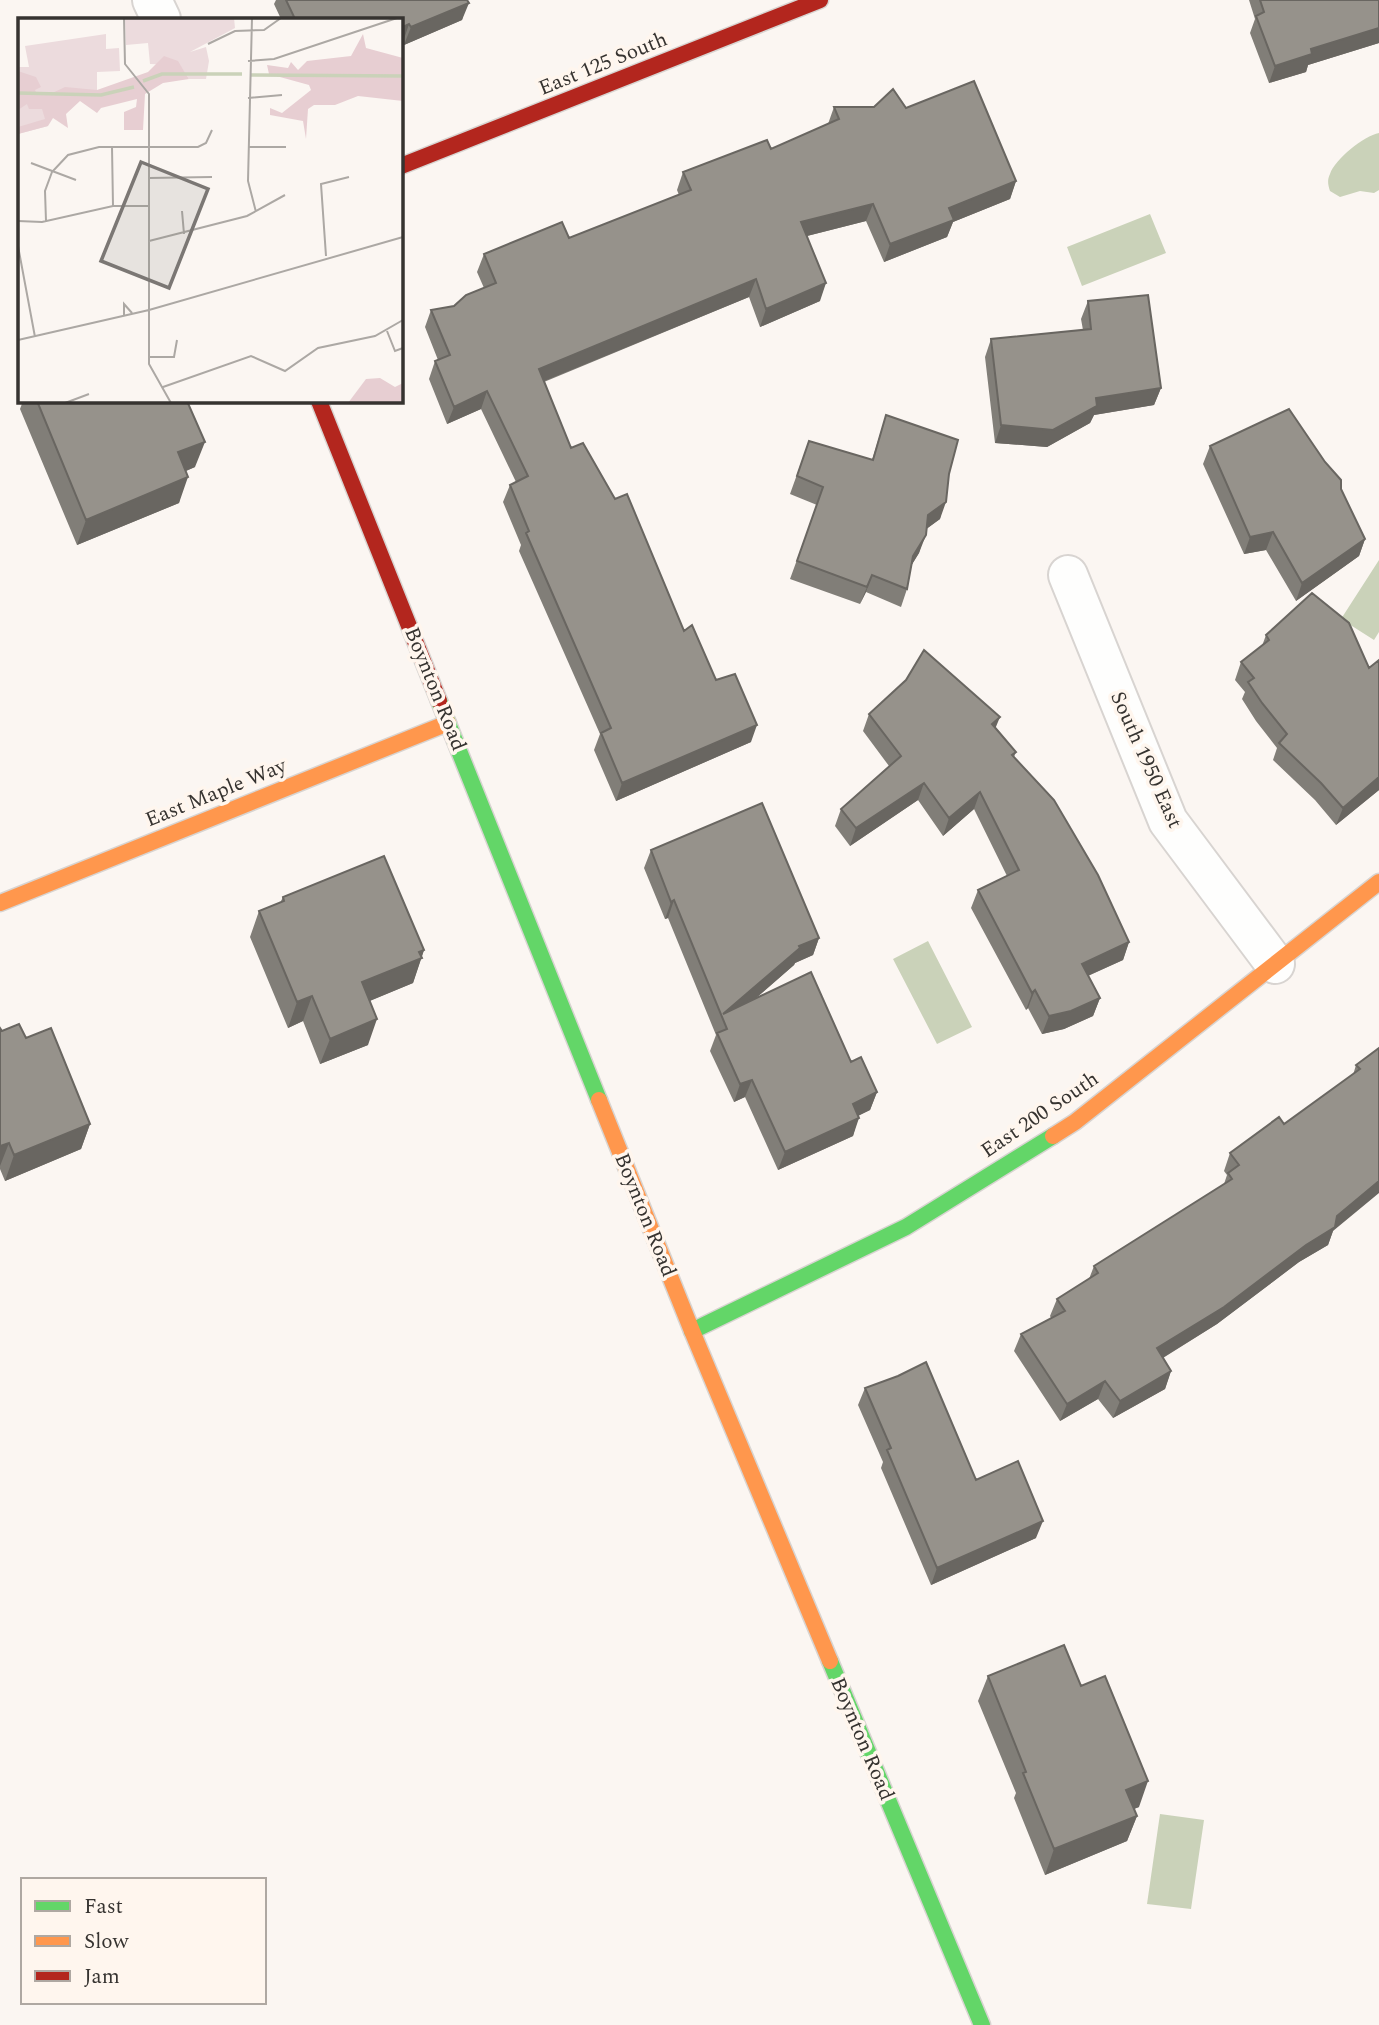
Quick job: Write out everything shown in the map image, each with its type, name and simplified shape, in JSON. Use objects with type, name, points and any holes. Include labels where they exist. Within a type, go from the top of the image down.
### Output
[{"type":"street","points":[[152,0],[161,18]]},
{"type":"street","name":"East 125 South","points":[[402,166],[820,0]]},
{"type":"street","name":"Boynton Road","points":[[319,402],[692,1331],[982,2025]]},
{"type":"street","name":"South 1950 East","points":[[1068,575],[1168,821],[1275,964]]},
{"type":"street","name":"East Maple Way","points":[[0,903],[448,723]]},
{"type":"street","name":"East 200 South","points":[[692,1331],[906,1227],[1075,1122],[1379,882]]},
{"type":"shaded area","points":[[1379,133],[1379,190],[1374,193],[1360,191],[1340,197],[1330,191],[1328,178],[1338,162],[1358,143]]},
{"type":"shaded area","points":[[1150,214],[1166,253],[1082,286],[1067,247]]},
{"type":"shaded area","points":[[1379,560],[1379,632],[1374,640],[1341,619]]},
{"type":"shaded area","points":[[928,941],[972,1027],[937,1044],[893,959]]},
{"type":"shaded area","points":[[1160,1814],[1204,1820],[1191,1909],[1147,1904]]},
{"type":"building","points":[[286,0],[467,0],[469,3],[411,27],[409,24],[402,28],[402,18],[295,18]]},
{"type":"building","points":[[1260,0],[1379,0],[1379,28],[1311,49],[1312,54],[1275,66],[1256,16],[1264,12]]},
{"type":"building","points":[[974,81],[1016,181],[949,208],[954,220],[890,244],[873,204],[801,222],[826,283],[766,309],[756,279],[539,369],[571,448],[583,443],[615,499],[627,494],[684,631],[692,625],[716,680],[735,674],[757,725],[622,783],[601,733],[611,728],[526,533],[529,531],[510,485],[528,476],[487,391],[454,407],[435,361],[450,355],[431,310],[454,306],[466,295],[496,283],[484,254],[562,222],[569,238],[691,190],[683,172],[767,140],[771,149],[839,119],[834,107],[874,107],[893,89],[906,108]]},
{"type":"building","points":[[1148,295],[1161,388],[1096,398],[1097,406],[1053,430],[1001,425],[991,339],[1091,329],[1088,301]]},
{"type":"building","points":[[37,402],[187,402],[205,442],[178,452],[188,477],[86,520]]},
{"type":"building","points":[[1289,409],[1325,462],[1341,480],[1341,489],[1365,539],[1302,583],[1273,532],[1250,537],[1210,446]]},
{"type":"building","points":[[886,415],[958,440],[949,474],[946,502],[928,515],[926,535],[913,556],[907,589],[872,575],[867,587],[797,561],[823,487],[797,476],[809,441],[873,460]]},
{"type":"building","points":[[1312,593],[1349,623],[1369,668],[1379,660],[1379,777],[1343,808],[1279,743],[1287,734],[1248,682],[1254,678],[1241,662],[1269,640],[1266,635]]},
{"type":"building","points":[[924,650],[1000,717],[992,724],[1016,752],[1012,755],[1054,800],[1098,875],[1129,942],[1082,964],[1100,998],[1071,1011],[1049,1016],[1035,990],[1032,993],[978,890],[1019,870],[980,792],[949,818],[924,783],[856,828],[841,809],[901,756],[869,714],[906,680]]},
{"type":"building","points":[[762,803],[819,938],[799,946],[800,948],[723,1014],[811,972],[851,1062],[861,1057],[877,1092],[853,1104],[859,1118],[785,1152],[752,1080],[740,1084],[717,1033],[727,1029],[651,850]]},
{"type":"building","points":[[384,856],[424,950],[419,952],[422,958],[362,982],[377,1019],[330,1039],[312,996],[297,1002],[259,911],[284,901],[283,897]]},
{"type":"building","points":[[19,1024],[26,1038],[51,1028],[90,1124],[14,1155],[9,1143],[0,1146],[0,1028],[2,1031]]},
{"type":"building","points":[[1379,1048],[1379,1181],[1337,1216],[1335,1227],[1306,1245],[1224,1307],[1157,1348],[1171,1371],[1120,1401],[1105,1381],[1067,1404],[1021,1334],[1065,1311],[1057,1299],[1098,1273],[1094,1266],[1232,1179],[1228,1173],[1239,1165],[1230,1153],[1279,1117],[1284,1124],[1360,1069],[1356,1065]]},
{"type":"building","points":[[926,1362],[976,1480],[1018,1461],[1043,1521],[937,1568],[887,1450],[891,1448],[865,1388]]},
{"type":"building","points":[[1064,1645],[1081,1686],[1105,1676],[1148,1781],[1126,1790],[1137,1816],[1054,1849],[988,1676]]},
{"type":"traffic: fast","points":[[439,701],[599,1100]]},
{"type":"traffic: fast","points":[[692,1331],[906,1227],[1053,1136]]},
{"type":"traffic: fast","points":[[830,1661],[982,2025]]},
{"type":"traffic: slow","points":[[0,903],[448,723]]},
{"type":"traffic: slow","points":[[1053,1136],[1075,1122],[1379,882]]},
{"type":"traffic: slow","points":[[599,1100],[830,1661]]},
{"type":"traffic: jam","points":[[402,166],[820,0]]},
{"type":"traffic: jam","points":[[319,402],[439,701]]}]
